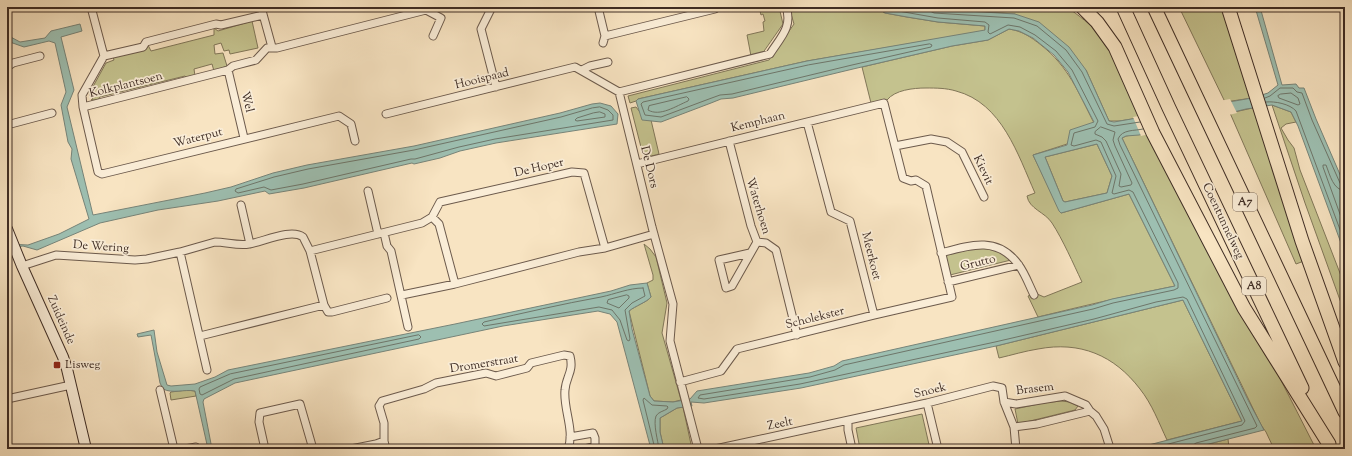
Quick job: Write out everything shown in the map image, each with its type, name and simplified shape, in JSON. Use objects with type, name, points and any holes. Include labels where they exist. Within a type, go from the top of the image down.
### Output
[{"type":"highway","name":"A8","points":[[1082,7],[1097,22],[1115,48],[1153,133],[1244,308],[1330,447]]},
{"type":"highway","name":"A7","points":[[1154,7],[1345,412]]},
{"type":"highway","points":[[1228,7],[1302,241],[1345,362]]},
{"type":"highway","name":"Coentunnelweg","points":[[1124,9],[1169,108],[1180,127],[1330,447]]},
{"type":"street","points":[[91,7],[104,56],[143,47],[146,42],[216,24],[221,25],[263,15]]},
{"type":"street","points":[[261,7],[272,47],[277,48],[426,9],[441,18],[433,36]]},
{"type":"street","points":[[492,7],[481,29],[496,87]]},
{"type":"street","points":[[598,7],[604,39],[715,9],[715,7]]},
{"type":"street","points":[[582,70],[619,92],[770,54],[788,26],[789,14],[786,7]]},
{"type":"street","name":"Kolkplantsoen","points":[[104,56],[82,95],[83,107],[228,70],[233,66],[256,60],[267,48],[272,47]]},
{"type":"street","points":[[7,67],[12,63],[40,56]]},
{"type":"street","name":"Hooispaad","points":[[386,114],[575,67],[582,70],[590,66],[608,62]]},
{"type":"street","name":"Wel","points":[[228,70],[244,138]]},
{"type":"street","name":"De Dors","points":[[619,92],[654,234],[674,304],[670,341],[698,449]]},
{"type":"street","name":"Kemphaan","points":[[637,164],[884,103],[895,146]]},
{"type":"street","name":"Waterput","points":[[83,107],[98,172],[102,174],[244,138],[339,116],[351,124],[355,141]]},
{"type":"street","points":[[7,125],[52,113]]},
{"type":"street","name":"Meerkoet","points":[[807,122],[831,212],[850,221],[874,314]]},
{"type":"street","name":"Kievit","points":[[895,146],[931,138],[947,142],[962,152],[984,197]]},
{"type":"street","name":"Waterhoen","points":[[729,141],[751,226],[757,242],[766,243],[776,250],[797,334]]},
{"type":"street","name":"Grutto","points":[[895,146],[903,178],[911,181],[916,180],[926,186],[948,282],[1019,265]]},
{"type":"street","name":"De Hoper","points":[[432,217],[440,202],[572,172],[584,173],[605,248]]},
{"type":"street","points":[[368,191],[381,233],[391,251],[408,327]]},
{"type":"street","points":[[241,205],[250,244]]},
{"type":"street","points":[[310,251],[422,223],[432,217],[440,224],[455,284]]},
{"type":"street","name":"Zuideinde","points":[[7,229],[22,266],[64,357],[86,449]]},
{"type":"street","name":"De Wering","points":[[22,266],[56,255],[135,260],[147,259],[180,252],[215,242],[240,245],[250,244],[277,236],[296,234],[303,237],[310,251],[324,305]]},
{"type":"street","points":[[402,295],[455,284],[579,252],[605,248],[654,234]]},
{"type":"street","points":[[750,253],[719,260],[726,288],[732,286],[757,242]]},
{"type":"street","name":"Grutto","points":[[941,253],[978,244],[993,246],[1007,254],[1019,265],[1034,295]]},
{"type":"street","points":[[180,252],[207,370]]},
{"type":"street","name":"Scholekster","points":[[680,382],[721,371],[737,349],[952,296],[948,282]]},
{"type":"street","points":[[200,336],[324,305],[328,312],[332,312],[387,298]]},
{"type":"street","name":"Dromerstraat","points":[[386,449],[384,441],[384,423],[379,406],[382,401],[424,389],[436,383],[486,373],[496,376],[527,368],[531,363],[564,355],[570,356],[572,365],[565,389],[570,449]]},
{"type":"street","points":[[7,399],[71,385]]},
{"type":"street","name":"Snoek","points":[[848,421],[993,386],[1002,388],[1004,402]]},
{"type":"street","points":[[160,390],[174,449]]},
{"type":"street","name":"Brasem","points":[[1004,402],[1016,404],[1065,396],[1086,405],[1096,416],[1104,429],[1110,448]]},
{"type":"street","name":"Brasem","points":[[1004,402],[1014,427],[1016,449]]},
{"type":"street","points":[[927,403],[938,449]]},
{"type":"street","points":[[266,449],[259,422],[260,413],[300,404],[313,449]]},
{"type":"street","points":[[1014,427],[1037,424],[1090,411]]},
{"type":"street","points":[[848,421],[848,430],[852,449]]},
{"type":"street","name":"Zeelt","points":[[716,449],[848,421]]},
{"type":"street","points":[[570,437],[593,433],[596,438],[595,446],[584,449]]},
{"type":"street","points":[[350,449],[384,441]]},
{"type":"street","points":[[185,449],[196,446],[197,449]]},
{"type":"shaded area","points":[[759,7],[779,7],[783,24],[762,54],[751,56],[747,35],[764,31],[763,22],[765,21],[763,14],[761,15]]},
{"type":"shaded area","points":[[789,7],[875,7],[885,13],[907,17],[938,22],[985,26],[985,31],[807,61],[638,99],[630,103],[628,96],[769,60],[794,24]]},
{"type":"shaded area","points":[[925,7],[1067,7],[1089,24],[1100,36],[1118,65],[1146,117],[1109,121],[1086,70],[1015,14],[935,9]]},
{"type":"shaded area","points":[[1179,7],[1224,7],[1252,98],[1225,102]]},
{"type":"shaded area","points":[[252,21],[258,48],[230,54],[229,50],[224,51],[221,43],[214,45],[215,54],[223,53],[227,66],[214,71],[212,64],[194,69],[195,76],[187,78],[185,76],[100,97],[98,100],[91,100],[93,99],[90,96],[90,92],[106,63],[114,60],[113,57],[145,50],[148,45],[151,51],[214,35],[214,28],[218,31]]},
{"type":"shaded area","points":[[1009,29],[1034,39],[1051,53],[1066,71],[1078,90],[1094,123],[1067,144],[1033,155],[1061,213],[1129,194],[1175,286],[1038,317],[1028,296],[1035,293],[1044,297],[1082,282],[1052,223],[1028,200],[1027,196],[1035,193],[1015,147],[997,119],[972,97],[956,91],[945,89],[910,89],[899,92],[887,100],[871,103],[862,67],[952,46],[988,40]]},
{"type":"shaded area","points":[[1272,105],[1291,112],[1296,122],[1286,124],[1281,128],[1294,148],[1300,170],[1345,286],[1345,314],[1305,203]]},
{"type":"shaded area","points":[[636,107],[646,120],[651,120],[659,154],[647,156],[642,151],[631,108]]},
{"type":"shaded area","points":[[1257,107],[1304,261],[1296,264],[1230,113]]},
{"type":"shaded area","points":[[1154,131],[1316,449],[1274,449],[1261,425],[1122,138]]},
{"type":"shaded area","points":[[1097,144],[1112,176],[1107,193],[1065,202],[1063,201],[1045,157]]},
{"type":"shaded area","points":[[644,244],[656,257],[667,303],[662,333],[681,400],[673,402],[654,401],[650,396],[629,311],[647,301],[651,297],[647,283],[653,280],[653,275]]},
{"type":"shaded area","points":[[976,248],[995,250],[1011,260],[950,275],[945,255]]},
{"type":"shaded area","points":[[1183,300],[1242,421],[1167,440],[1152,407],[1140,389],[1119,367],[1095,353],[1068,347],[1053,347],[999,358],[996,346]]},
{"type":"shaded area","points":[[187,390],[195,391],[196,396],[171,400],[171,392]]},
{"type":"shaded area","points":[[1061,401],[1070,402],[1078,406],[1075,410],[1018,424],[1015,409]]},
{"type":"shaded area","points":[[683,407],[692,449],[664,449],[660,432],[660,418],[677,408]]},
{"type":"shaded area","points":[[922,414],[930,449],[860,449],[856,428]]},
{"type":"shaded area","points":[[1228,439],[1229,448],[1189,449]]},
{"type":"water","points":[[875,7],[925,7],[935,9],[1015,14],[1039,22],[1069,47],[1086,70],[1109,121],[1114,122],[1252,98],[1268,93],[1278,85],[1255,7],[1260,7],[1282,85],[1296,84],[1299,88],[1304,88],[1345,186],[1345,254],[1298,126],[1291,112],[1272,105],[1246,109],[1122,138],[1248,400],[1264,430],[1189,449],[1133,449],[1242,421],[1183,300],[996,346],[801,388],[704,403],[691,402],[692,406],[677,408],[660,418],[660,432],[664,449],[651,449],[617,322],[610,314],[598,311],[503,326],[235,383],[204,399],[203,402],[212,449],[208,449],[195,391],[171,391],[163,389],[160,383],[151,335],[138,337],[137,334],[154,330],[157,352],[167,385],[195,384],[215,377],[228,370],[455,324],[611,291],[630,285],[647,283],[651,297],[647,301],[629,311],[632,329],[650,396],[654,401],[673,402],[690,399],[697,391],[809,373],[834,366],[842,361],[1175,286],[1129,194],[1061,213],[1059,211],[1033,155],[1067,145],[1070,130],[1094,122],[1068,72],[1054,55],[1033,38],[1019,31],[1009,29],[988,40],[952,46],[733,98],[721,99],[661,122],[642,120],[636,101],[638,99],[807,61],[985,30],[985,26],[938,22],[885,13]],"holes":[[[1097,144],[1112,176],[1107,193],[1065,202],[1063,201],[1045,157]]]},
{"type":"water","points":[[80,24],[82,31],[61,37],[74,90],[67,107],[93,215],[205,193],[231,187],[273,173],[307,165],[414,146],[560,113],[592,104],[600,103],[611,106],[618,114],[617,124],[496,143],[460,151],[440,158],[304,188],[269,194],[265,191],[218,201],[158,210],[100,223],[37,250],[23,246],[7,248],[7,244],[28,245],[59,234],[89,219],[71,159],[72,149],[68,142],[61,105],[66,92],[55,43],[49,41],[24,47],[7,41],[7,35],[20,42],[45,38],[51,31]]},
{"type":"pier","points":[[1230,99],[1237,113],[1141,136],[1133,117]]},
{"type":"place","name":"Lisweg","points":[[57,365]]}]
